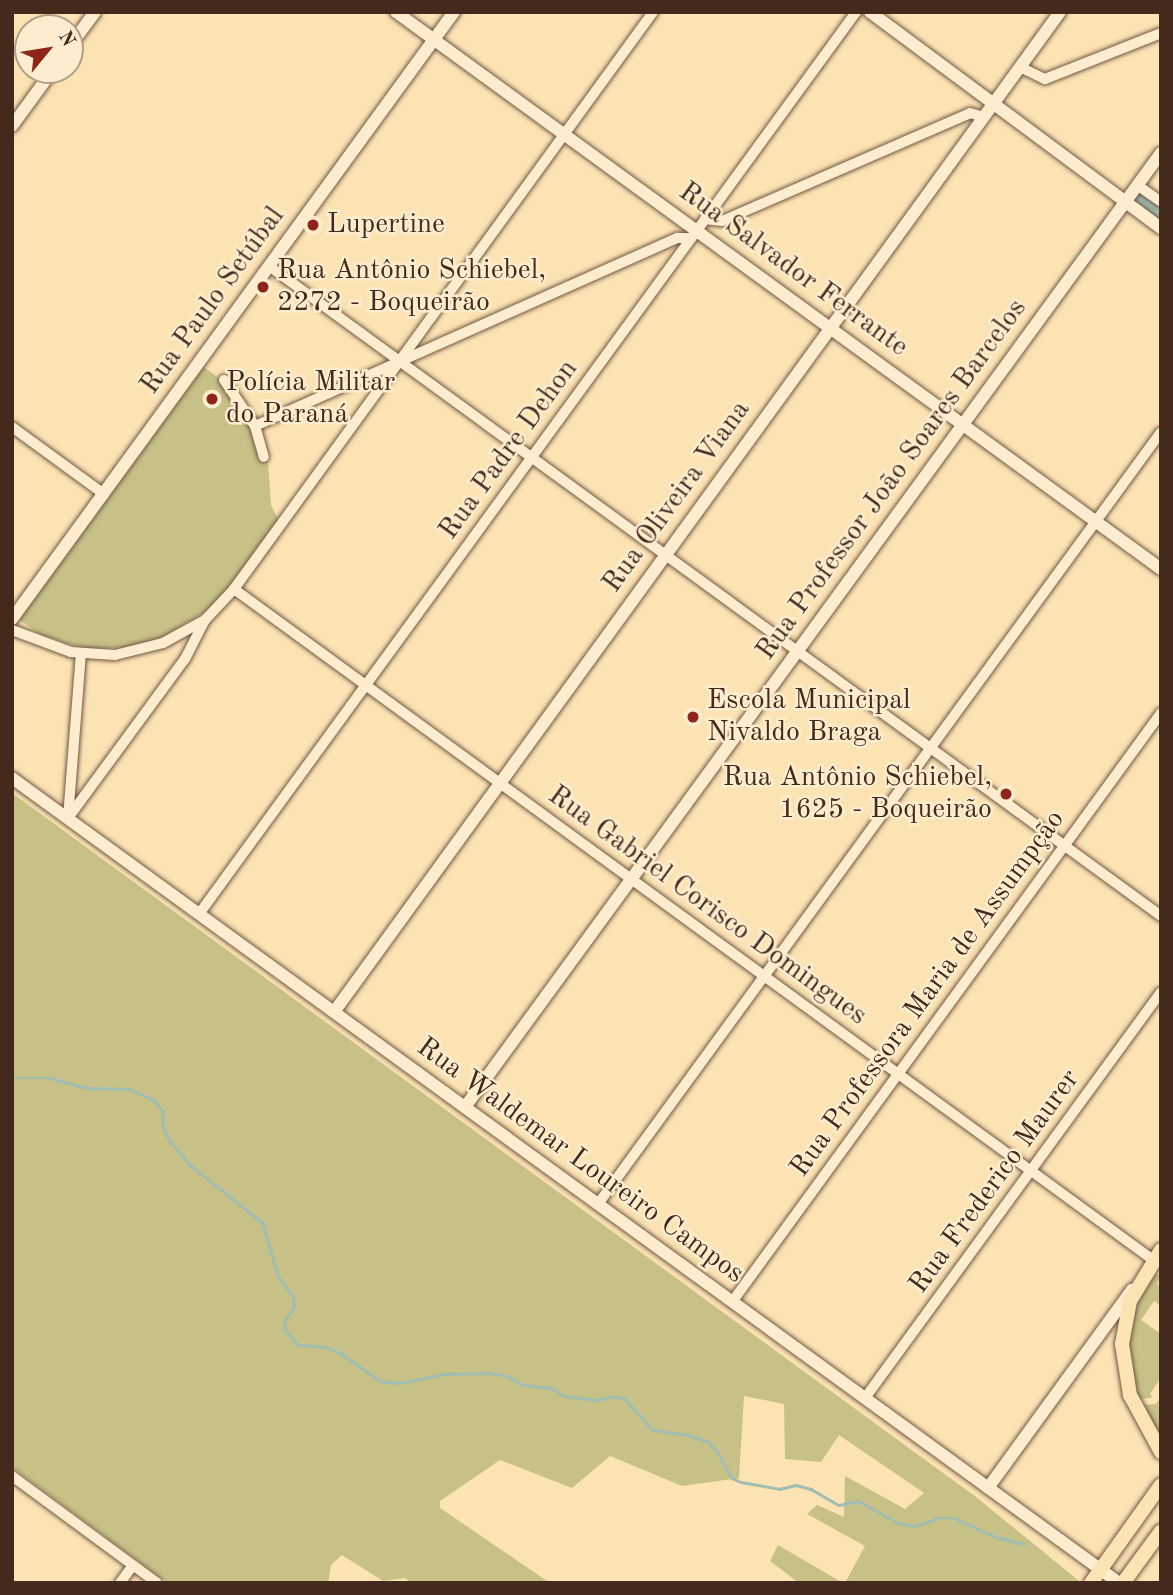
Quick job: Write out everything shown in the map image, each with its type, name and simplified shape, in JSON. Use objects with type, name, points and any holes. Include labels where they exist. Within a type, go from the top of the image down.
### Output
[{"type":"main road","points":[[84,27],[95,12]]},
{"type":"main road","name":"Rua Salvador Ferrante","points":[[396,12],[564,134],[694,234],[830,328],[1161,569]]},
{"type":"main road","name":"Rua Paulo Setúbal","points":[[12,619],[454,12]]},
{"type":"main road","points":[[870,12],[1161,228]]},
{"type":"main road","name":"Rua Oliveira Viana","points":[[334,1012],[1060,12]]},
{"type":"main road","points":[[12,126],[43,84]]},
{"type":"main road","name":"Rua Professor João Soares Barcelos","points":[[465,1107],[1161,153]]},
{"type":"main road","name":"Rua Waldemar Loureiro Campos","points":[[12,778],[1121,1583]]},
{"type":"main road","points":[[1157,1255],[1130,1300],[1123,1332],[1122,1357],[1134,1407],[1161,1452]]},
{"type":"main road","points":[[988,1488],[1157,1255]]},
{"type":"main road","points":[[1091,1583],[1161,1485]]},
{"type":"main road","points":[[1121,1583],[1161,1531]]},
{"type":"street","points":[[68,818],[185,659],[205,620],[234,589],[653,12]]},
{"type":"street","name":"Rua Padre Dehon","points":[[199,914],[856,12]]},
{"type":"street","points":[[1020,67],[1045,79],[1161,33]]},
{"type":"street","points":[[705,219],[722,221],[970,113],[984,117]]},
{"type":"street","points":[[1137,185],[1161,202]]},
{"type":"street","points":[[255,426],[678,238],[694,234]]},
{"type":"street","points":[[269,266],[1161,916]]},
{"type":"street","points":[[224,380],[255,426],[264,457]]},
{"type":"street","points":[[12,427],[104,494]]},
{"type":"street","points":[[598,1204],[1161,432]]},
{"type":"street","name":"Rua Gabriel Corisco Domingues","points":[[234,589],[1031,1171],[1157,1255]]},
{"type":"street","points":[[12,630],[81,654],[115,655],[147,649],[180,635],[205,620]]},
{"type":"street","points":[[68,818],[81,654]]},
{"type":"street","name":"Rua Professora Maria de Assumpção","points":[[732,1301],[1161,713]]},
{"type":"street","name":"Rua Frederico Maurer","points":[[865,1398],[1161,992]]},
{"type":"street","points":[[12,1476],[157,1583]]},
{"type":"street","points":[[120,1583],[133,1565]]},
{"type":"shaded area","points":[[204,367],[224,382],[234,395],[259,443],[262,461],[268,461],[271,505],[279,521],[213,607],[162,637],[133,647],[85,649],[42,635],[19,620]]},
{"type":"shaded area","points":[[12,793],[976,1497],[1079,1581],[1078,1583],[845,1583],[865,1546],[807,1514],[817,1505],[844,1517],[845,1476],[905,1509],[924,1493],[839,1435],[821,1462],[785,1459],[784,1404],[744,1396],[739,1478],[682,1486],[610,1456],[572,1488],[500,1460],[440,1501],[440,1508],[550,1583],[411,1583],[405,1578],[383,1581],[342,1555],[331,1565],[328,1583],[168,1583],[12,1467]]},
{"type":"shaded area","points":[[1157,1274],[1161,1276],[1157,1284],[1161,1287],[1161,1306],[1154,1301],[1141,1320],[1161,1334],[1161,1378],[1150,1394],[1153,1397],[1143,1399],[1138,1397],[1126,1365],[1132,1309],[1150,1279]]},
{"type":"shaded area","points":[[1161,1398],[1161,1443],[1142,1405],[1155,1404]]},
{"type":"shaded area","points":[[778,1545],[843,1583],[799,1583],[770,1561]]},
{"type":"waterway","points":[[1141,200],[1161,215]]},
{"type":"waterway","points":[[12,1078],[50,1078],[88,1088],[129,1089],[154,1100],[163,1111],[163,1126],[170,1141],[189,1164],[263,1223],[278,1276],[294,1297],[294,1308],[285,1321],[286,1331],[298,1345],[326,1347],[342,1354],[380,1381],[400,1383],[444,1374],[489,1373],[507,1376],[523,1385],[551,1388],[565,1396],[599,1400],[613,1396],[625,1399],[653,1430],[707,1441],[717,1451],[732,1478],[741,1482],[779,1489],[796,1485],[811,1489],[839,1505],[859,1501],[898,1523],[915,1526],[938,1518],[954,1518],[996,1537],[1024,1544]]},
{"type":"place","name":"Lupertine","points":[[313,225]]},
{"type":"place","name":"Rua Antônio Schiebel, 2272 - Boqueirão","points":[[263,287]]},
{"type":"place","name":"Polícia Militar do Paraná","points":[[212,399]]},
{"type":"place","name":"Escola Municipal Nivaldo Braga","points":[[693,717]]},
{"type":"place","name":"Rua Antônio Schiebel, 1625 - Boqueirão","points":[[1006,794]]}]
